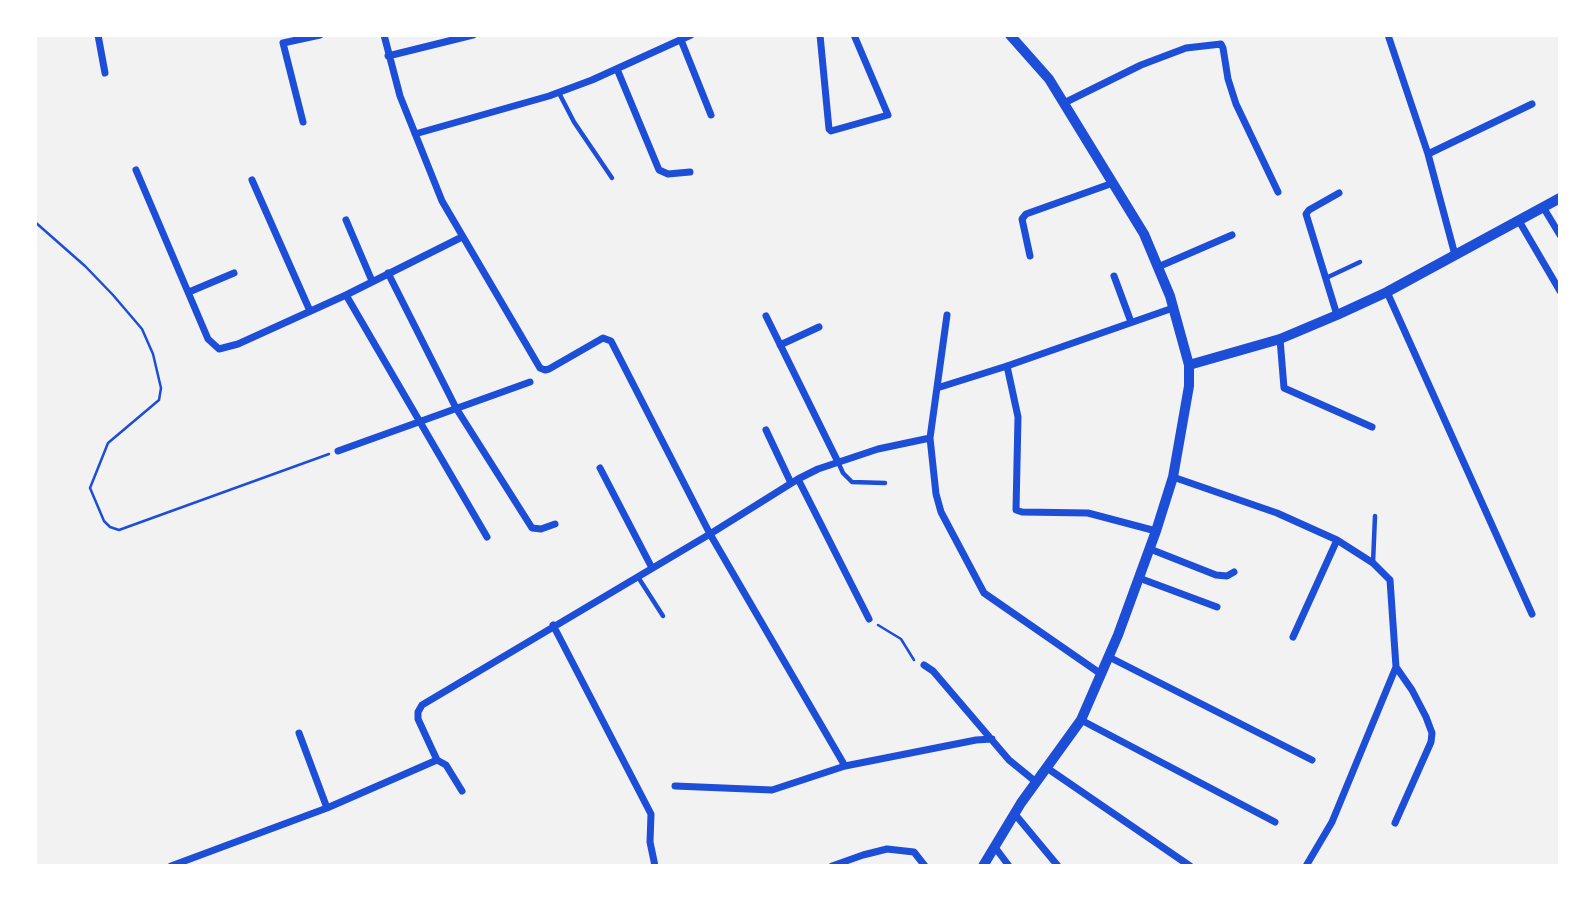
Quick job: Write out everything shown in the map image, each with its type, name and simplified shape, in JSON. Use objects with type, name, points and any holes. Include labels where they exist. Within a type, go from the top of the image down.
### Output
[{"type":"street","points":[[98,35],[105,73]]},
{"type":"street","points":[[303,122],[282,39],[320,35]]},
{"type":"street","points":[[384,35],[388,56],[415,134],[442,201],[542,370],[549,369],[603,338],[611,341],[710,534],[845,766]]},
{"type":"street","points":[[388,56],[473,35]]},
{"type":"street","points":[[415,134],[558,92],[617,69],[691,35]]},
{"type":"street","points":[[820,35],[831,131],[888,115],[854,35]]},
{"type":"street","points":[[983,866],[1014,813],[1081,720],[1109,657],[1150,549],[1172,477],[1189,386],[1189,365],[1173,307],[1144,234],[1049,79],[1010,35]]},
{"type":"street","points":[[1388,35],[1428,154],[1455,255]]},
{"type":"street","points":[[681,40],[711,115]]},
{"type":"street","points":[[1064,103],[1141,65],[1186,48],[1221,44],[1227,79],[1236,104],[1278,192]]},
{"type":"street","points":[[617,69],[659,170],[668,174],[690,172]]},
{"type":"street","points":[[1428,154],[1532,104]]},
{"type":"street","points":[[136,170],[208,339],[219,349],[238,344],[346,295],[462,237]]},
{"type":"street","points":[[252,180],[310,311]]},
{"type":"street","points":[[1030,256],[1022,219],[1026,214],[1113,183]]},
{"type":"street","points":[[1337,315],[1306,214],[1339,193]]},
{"type":"street","points":[[1189,365],[1280,339],[1337,315],[1387,292],[1560,198]]},
{"type":"street","points":[[1544,207],[1560,235]]},
{"type":"street","points":[[346,220],[372,281]]},
{"type":"street","points":[[1519,221],[1560,291]]},
{"type":"street","points":[[1158,267],[1232,235]]},
{"type":"street","points":[[189,292],[234,273]]},
{"type":"street","points":[[388,273],[456,408],[532,528],[541,529],[555,524]]},
{"type":"street","points":[[1114,276],[1131,322]]},
{"type":"street","points":[[1387,292],[1532,614]]},
{"type":"street","points":[[346,295],[487,537]]},
{"type":"street","points":[[937,388],[1173,307]]},
{"type":"street","points":[[947,315],[930,438],[936,494],[941,512],[984,593],[1101,674]]},
{"type":"street","points":[[766,316],[838,462]]},
{"type":"street","points":[[780,345],[819,327]]},
{"type":"street","points":[[1280,339],[1284,388],[1372,426]]},
{"type":"street","points":[[1007,366],[1018,417],[1016,510],[1088,513],[1156,531]]},
{"type":"street","points":[[338,451],[530,382]]},
{"type":"street","points":[[766,430],[869,619]]},
{"type":"street","points":[[462,792],[446,765],[437,760],[418,719],[422,705],[795,481],[838,462],[878,449],[930,438]]},
{"type":"street","points":[[600,468],[652,568]]},
{"type":"street","points":[[1172,477],[1277,513],[1337,540],[1388,576],[1391,584],[1396,667],[1332,822],[1306,866]]},
{"type":"street","points":[[1293,637],[1337,540]]},
{"type":"street","points":[[1150,549],[1216,575],[1227,576],[1234,572]]},
{"type":"street","points":[[1139,578],[1217,607]]},
{"type":"street","points":[[553,625],[651,814],[650,842],[655,866]]},
{"type":"street","points":[[1109,657],[1312,760]]},
{"type":"street","points":[[924,664],[1009,760],[1036,782]]},
{"type":"street","points":[[1395,823],[1431,742],[1432,733],[1422,708],[1396,667]]},
{"type":"street","points":[[1081,720],[1275,822]]},
{"type":"street","points":[[299,733],[327,808]]},
{"type":"street","points":[[675,786],[772,790],[845,766],[992,739]]},
{"type":"street","points":[[172,866],[327,808],[437,760]]},
{"type":"street","points":[[1047,768],[1190,866]]},
{"type":"street","points":[[1014,813],[1058,866]]},
{"type":"street","points":[[994,846],[1009,866]]},
{"type":"street","points":[[832,866],[887,849],[914,852],[925,866]]},
{"type":"lane","points":[[558,92],[574,122],[612,178]]},
{"type":"lane","points":[[1326,278],[1360,262]]},
{"type":"lane","points":[[838,462],[843,473],[852,482],[885,483]]},
{"type":"lane","points":[[1373,564],[1375,516]]},
{"type":"lane","points":[[637,576],[663,615]]},
{"type":"path","points":[[35,222],[85,266],[142,329],[156,365],[161,388],[159,400],[108,443],[90,488],[104,521],[110,527],[120,530],[338,451]]},
{"type":"path","points":[[869,619],[895,634],[912,658],[924,664]]}]
